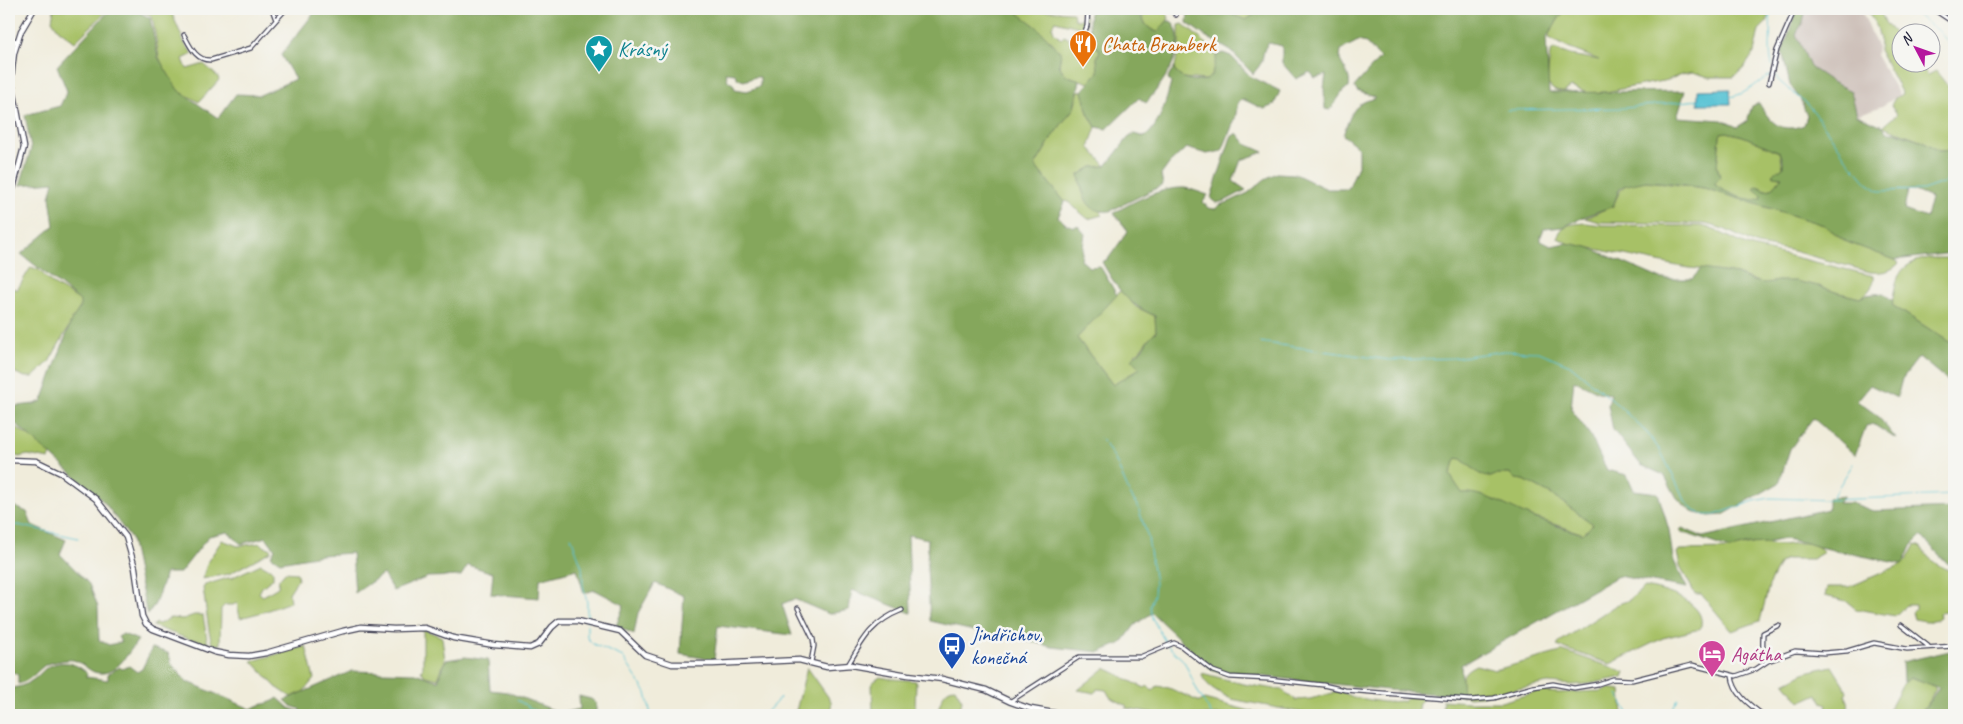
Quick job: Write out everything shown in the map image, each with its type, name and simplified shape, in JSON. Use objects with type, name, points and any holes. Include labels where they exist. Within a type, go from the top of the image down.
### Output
[{"type":"street","points":[[9,203],[24,156],[11,78],[16,41],[34,9]]},
{"type":"street","points":[[272,9],[276,20]]},
{"type":"street","points":[[184,35],[196,54],[205,60],[211,60],[251,48],[286,9]]},
{"type":"street","points":[[1082,39],[1087,26],[1088,9]]},
{"type":"street","points":[[1170,9],[1176,15]]},
{"type":"street","points":[[1769,83],[1777,50],[1795,9]]},
{"type":"street","points":[[1933,9],[1954,23]]},
{"type":"street","points":[[9,38],[16,41]]},
{"type":"street","points":[[9,48],[16,41]]},
{"type":"street","points":[[9,460],[36,461],[61,473],[96,499],[126,537],[135,568],[141,611],[146,624],[153,629],[214,652],[229,655],[258,655],[362,627],[425,628],[453,638],[494,645],[530,648],[539,644],[552,627],[564,620],[586,622],[620,631],[645,655],[672,664],[790,660],[811,662],[827,667],[847,665],[942,679],[986,690],[1031,709],[1065,715]]},
{"type":"street","points":[[798,608],[813,639],[814,646],[811,662]]},
{"type":"street","points":[[847,665],[862,639],[871,628],[902,610]]},
{"type":"street","points":[[1901,624],[1928,647]]},
{"type":"street","points":[[1768,661],[1764,657],[1763,651],[1764,633],[1778,625]]},
{"type":"street","points":[[1011,702],[1079,657],[1140,657],[1174,643],[1182,646],[1214,671],[1230,678],[1268,679],[1323,685],[1345,690],[1470,700],[1494,698],[1533,687],[1553,684],[1574,688],[1613,679],[1632,680],[1692,665],[1732,676],[1743,675],[1764,665],[1768,661],[1795,651],[1824,653],[1847,651],[1874,643],[1907,650],[1954,646]]},
{"type":"street","points":[[1732,676],[1741,696],[1764,715]]},
{"type":"shaded area","points":[[1806,9],[1861,9],[1877,46],[1876,55],[1899,95],[1882,106],[1857,115],[1851,91],[1832,82],[1810,67],[1796,34],[1803,22]]},
{"type":"green space","points":[[54,9],[106,9],[107,11],[75,42],[58,29],[52,20]]},
{"type":"green space","points":[[108,9],[133,9],[150,18],[158,57],[178,90],[218,118],[236,94],[260,95],[295,79],[281,55],[317,9],[1020,9],[1018,13],[1037,27],[1061,53],[1059,65],[1065,75],[1080,80],[1074,108],[1054,134],[1035,166],[1065,202],[1058,217],[1066,224],[1075,227],[1077,225],[1085,234],[1081,260],[1089,267],[1100,266],[1117,295],[1077,338],[1113,385],[1140,368],[1132,360],[1156,332],[1155,316],[1136,306],[1123,294],[1102,262],[1108,259],[1128,231],[1114,213],[1157,192],[1176,188],[1185,188],[1208,195],[1203,202],[1208,208],[1215,209],[1248,193],[1265,179],[1277,173],[1295,174],[1327,189],[1348,189],[1358,166],[1358,147],[1343,135],[1353,111],[1361,103],[1374,99],[1374,97],[1357,91],[1354,87],[1380,58],[1366,43],[1358,41],[1341,50],[1340,60],[1348,76],[1349,88],[1344,90],[1330,110],[1325,109],[1324,88],[1326,75],[1315,78],[1310,72],[1296,79],[1282,63],[1282,46],[1269,43],[1264,50],[1261,63],[1253,74],[1231,51],[1187,23],[1188,12],[1193,11],[1211,16],[1228,13],[1246,20],[1262,9],[1565,9],[1546,38],[1549,93],[1685,91],[1677,117],[1722,120],[1737,127],[1747,121],[1752,106],[1759,103],[1772,121],[1788,128],[1804,125],[1807,116],[1800,99],[1790,85],[1782,51],[1796,9],[1806,9],[1803,22],[1796,34],[1810,67],[1832,82],[1851,91],[1857,115],[1883,126],[1887,132],[1896,132],[1923,141],[1939,151],[1954,150],[1954,168],[1950,170],[1952,194],[1954,195],[1953,253],[1895,260],[1847,242],[1824,225],[1704,188],[1646,181],[1623,186],[1619,190],[1613,206],[1563,227],[1544,229],[1541,241],[1551,246],[1567,243],[1588,247],[1661,279],[1692,279],[1701,269],[1737,274],[1753,281],[1765,283],[1795,281],[1860,298],[1865,295],[1883,293],[1893,301],[1892,305],[1954,345],[1954,386],[1919,357],[1902,379],[1897,398],[1870,385],[1857,401],[1878,416],[1896,439],[1873,424],[1866,426],[1855,455],[1813,418],[1790,449],[1779,483],[1723,515],[1709,516],[1692,512],[1677,498],[1664,475],[1641,465],[1613,430],[1608,405],[1611,394],[1598,392],[1574,380],[1571,409],[1590,435],[1607,470],[1627,475],[1634,490],[1658,493],[1669,530],[1673,559],[1687,588],[1618,576],[1461,665],[1463,696],[1213,671],[1152,613],[1135,625],[1122,643],[1100,652],[1052,647],[930,621],[927,567],[928,539],[908,535],[911,613],[852,590],[849,610],[829,614],[794,599],[782,604],[792,635],[718,626],[714,660],[680,654],[684,596],[655,583],[638,613],[634,634],[616,626],[624,605],[595,590],[584,593],[577,569],[540,579],[539,598],[491,594],[493,573],[468,565],[461,576],[428,577],[393,591],[383,574],[355,593],[352,553],[321,555],[280,562],[271,556],[275,549],[266,537],[241,544],[228,532],[209,536],[180,573],[166,573],[155,604],[147,615],[131,539],[104,502],[9,418],[9,407],[34,404],[42,401],[72,319],[80,308],[80,301],[21,254],[54,226],[50,197],[54,182],[20,185],[31,149],[25,115],[60,106],[67,91],[57,66],[109,11]],"holes":[[[726,73],[735,74],[738,79],[744,81],[760,77],[760,86],[747,91],[735,89],[733,84],[728,81]],[[1727,132],[1743,136],[1780,152],[1783,167],[1772,175],[1782,177],[1772,189],[1765,190],[1757,186],[1754,189],[1762,195],[1761,199],[1744,198],[1716,186],[1715,183],[1720,177],[1717,166],[1721,133]],[[1908,190],[1931,198],[1926,218],[1904,210]],[[1457,458],[1480,474],[1491,477],[1497,474],[1510,474],[1515,479],[1524,480],[1552,495],[1593,524],[1583,534],[1531,517],[1497,501],[1479,495],[1462,493],[1450,475]]]},
{"type":"green space","points":[[137,9],[170,9],[185,44],[193,54],[183,59],[187,69],[204,64],[218,77],[219,80],[199,102],[177,90],[159,57],[152,16]]},
{"type":"green space","points":[[1020,9],[1073,12],[1074,19],[1078,20],[1086,16],[1086,25],[1081,34],[1078,33],[1079,27],[1055,21],[1052,26],[1054,32],[1061,39],[1064,36],[1080,44],[1086,53],[1091,43],[1100,50],[1097,58],[1098,72],[1089,83],[1065,75],[1059,65],[1061,53],[1053,43],[1018,13]]},
{"type":"green space","points":[[1139,9],[1145,24],[1158,32],[1167,21],[1171,21],[1177,31],[1178,41],[1177,52],[1172,64],[1153,95],[1146,103],[1139,98],[1107,129],[1096,127],[1088,113],[1082,91],[1098,72],[1097,58],[1100,50],[1092,43],[1089,24],[1090,10]]},
{"type":"green space","points":[[1142,9],[1165,9],[1169,18],[1163,28],[1158,32],[1154,31],[1146,23]]},
{"type":"green space","points":[[1179,9],[1262,9],[1246,20],[1227,13],[1211,16],[1193,11],[1183,12]]},
{"type":"green space","points":[[1565,9],[1771,9],[1767,22],[1759,30],[1754,53],[1743,69],[1733,77],[1709,77],[1692,72],[1668,80],[1606,92],[1588,93],[1571,87],[1564,92],[1556,91],[1547,82],[1550,53],[1553,49],[1570,55],[1599,60],[1568,48],[1549,38],[1549,34]]},
{"type":"green space","points":[[1866,9],[1879,9],[1890,28],[1890,71],[1879,50],[1880,40],[1877,27]]},
{"type":"green space","points":[[1183,24],[1215,51],[1215,67],[1207,80],[1182,78],[1174,70],[1179,48],[1179,25]]},
{"type":"green space","points":[[1223,53],[1231,56],[1250,76],[1280,91],[1274,105],[1264,109],[1242,99],[1238,102],[1235,119],[1222,151],[1207,154],[1186,148],[1169,164],[1161,175],[1163,185],[1110,211],[1102,211],[1090,206],[1084,196],[1079,175],[1092,167],[1106,166],[1128,138],[1134,134],[1145,137],[1150,132],[1165,105],[1171,83],[1168,78],[1174,67],[1178,75],[1187,79],[1207,80],[1212,74],[1217,55]]},
{"type":"green space","points":[[1890,72],[1926,72],[1928,75],[1937,72],[1954,94],[1954,150],[1939,151],[1923,141],[1883,126],[1897,114],[1891,105],[1895,98],[1902,94]]},
{"type":"green space","points":[[1079,90],[1082,91],[1088,113],[1096,127],[1089,147],[1106,166],[1092,167],[1079,175],[1081,187],[1087,201],[1101,212],[1102,215],[1088,219],[1067,201],[1065,202],[1035,166],[1054,134],[1074,108]]},
{"type":"green space","points":[[1727,132],[1743,136],[1780,152],[1783,167],[1772,175],[1782,178],[1772,189],[1765,190],[1757,186],[1762,195],[1761,199],[1737,197],[1716,186],[1715,183],[1720,177],[1717,166],[1720,136],[1721,133]]},
{"type":"green space","points":[[1237,133],[1246,144],[1264,152],[1241,160],[1233,181],[1246,190],[1225,201],[1216,203],[1211,199],[1212,194],[1231,137]]},
{"type":"green space","points":[[1646,181],[1704,188],[1824,225],[1847,242],[1881,254],[1899,263],[1886,271],[1870,272],[1789,250],[1757,245],[1724,229],[1705,224],[1599,222],[1585,218],[1613,206],[1621,189],[1627,184]]},
{"type":"green space","points":[[1586,223],[1602,225],[1702,226],[1752,247],[1874,276],[1874,279],[1866,294],[1860,298],[1823,287],[1778,281],[1765,284],[1737,274],[1682,267],[1567,243],[1558,238],[1559,233],[1565,227]]},
{"type":"green space","points":[[1928,258],[1954,258],[1954,345],[1892,305],[1900,273],[1910,264]]},
{"type":"green space","points":[[31,267],[39,270],[53,284],[81,301],[81,305],[49,362],[33,377],[25,377],[9,370],[9,286],[17,290]]},
{"type":"green space","points":[[1120,291],[1136,307],[1155,316],[1156,332],[1135,354],[1140,368],[1113,385],[1077,338]]},
{"type":"green space","points":[[9,422],[45,448],[51,455],[49,459],[28,455],[19,457],[11,454],[9,451]]},
{"type":"green space","points":[[1457,458],[1480,474],[1491,477],[1497,474],[1510,474],[1515,479],[1524,480],[1552,495],[1594,524],[1584,534],[1462,494],[1450,475]]},
{"type":"green space","points":[[1844,496],[1838,503],[1852,503],[1873,511],[1954,508],[1954,570],[1921,536],[1911,546],[1904,562],[1901,564],[1784,539],[1730,549],[1679,531],[1682,528],[1703,537],[1828,509],[1828,498]]},
{"type":"green space","points":[[9,504],[27,512],[32,525],[66,540],[60,554],[89,584],[98,607],[99,640],[109,645],[121,642],[118,637],[123,634],[138,640],[115,668],[108,672],[94,672],[79,662],[68,660],[46,664],[24,682],[18,684],[18,675],[9,670]]},
{"type":"green space","points":[[222,540],[238,546],[261,543],[265,547],[270,548],[271,551],[229,574],[202,579],[208,561]]},
{"type":"green space","points":[[1760,542],[1780,545],[1809,543],[1824,552],[1812,559],[1786,559],[1780,562],[1770,582],[1760,621],[1732,631],[1701,594],[1695,594],[1680,566],[1677,553],[1679,550],[1730,549]]},
{"type":"green space","points":[[1915,545],[1920,546],[1935,563],[1954,573],[1954,611],[1939,613],[1940,618],[1937,620],[1927,621],[1914,619],[1912,612],[1915,610],[1915,605],[1906,605],[1895,616],[1856,609],[1846,601],[1825,596],[1827,587],[1849,587],[1900,565],[1906,561]]},
{"type":"green space","points":[[261,564],[273,571],[273,578],[262,587],[259,593],[263,596],[278,587],[279,579],[285,572],[297,573],[298,579],[289,593],[290,602],[240,618],[237,603],[225,605],[221,609],[220,645],[212,644],[203,588],[205,585],[231,577],[233,579],[233,577]]},
{"type":"green space","points":[[1645,587],[1673,594],[1691,605],[1698,611],[1701,620],[1700,629],[1663,638],[1610,664],[1557,646],[1561,641],[1616,605],[1629,600]]},
{"type":"green space","points":[[194,615],[203,615],[208,645],[202,645],[198,640],[191,640],[153,626],[155,623],[159,624],[170,618],[183,619]]},
{"type":"green space","points":[[423,629],[442,637],[445,660],[438,679],[425,676],[421,671],[423,667]]},
{"type":"green space","points":[[306,646],[314,679],[303,692],[291,697],[276,687],[252,661]]},
{"type":"green space","points":[[152,648],[168,653],[172,665],[186,681],[251,709],[278,698],[289,708],[300,712],[300,709],[291,706],[285,700],[352,671],[415,673],[438,681],[446,660],[465,657],[488,660],[490,690],[507,692],[561,713],[580,709],[579,696],[591,699],[596,703],[596,715],[9,715],[9,689],[28,683],[52,665],[57,663],[73,664],[87,673],[86,677],[108,680],[108,674],[120,667],[122,669],[129,666],[137,672],[142,669]]},
{"type":"green space","points":[[1954,650],[1954,715],[1925,715],[1923,710],[1939,688],[1911,677],[1905,682],[1903,681],[1902,662]]},
{"type":"green space","points":[[1564,651],[1625,672],[1623,677],[1589,684],[1548,683],[1468,697],[1461,693],[1463,676],[1467,670],[1476,665],[1495,670]]},
{"type":"green space","points":[[1832,666],[1847,691],[1845,695],[1849,705],[1844,715],[1824,715],[1827,704],[1821,702],[1818,694],[1800,702],[1785,683],[1806,672]]},
{"type":"green space","points":[[807,667],[831,701],[832,715],[777,715],[777,713],[796,711]]},
{"type":"green space","points":[[1105,668],[1145,688],[1147,686],[1153,691],[1157,686],[1169,688],[1200,702],[1204,699],[1254,712],[1288,715],[1166,715],[1126,708],[1127,706],[1110,697],[1106,690],[1097,689],[1095,693],[1078,690]]},
{"type":"green space","points":[[1202,673],[1243,684],[1282,690],[1296,700],[1310,699],[1340,691],[1353,697],[1383,702],[1403,701],[1409,696],[1424,698],[1419,703],[1417,715],[1300,715],[1304,713],[1231,699],[1209,685]]},
{"type":"green space","points":[[880,677],[916,681],[915,710],[938,710],[945,693],[955,688],[962,700],[959,715],[873,715],[872,683]]},
{"type":"green space","points":[[1910,678],[1928,683],[1936,689],[1923,710],[1925,715],[1886,715],[1902,685]]},
{"type":"green space","points":[[1608,688],[1621,690],[1623,715],[1442,715],[1443,700],[1501,702],[1539,691],[1557,693],[1602,691]]},
{"type":"water","points":[[1730,89],[1731,104],[1698,104],[1698,90]]},
{"type":"waterway","points":[[1768,9],[1772,65]]},
{"type":"waterway","points":[[1909,9],[1939,31],[1954,50]]},
{"type":"waterway","points":[[1729,97],[1742,94],[1774,73],[1779,81],[1812,109],[1849,162],[1867,183],[1879,191],[1923,190],[1954,179]]},
{"type":"waterway","points":[[1507,110],[1625,108],[1698,100]]},
{"type":"waterway","points":[[1259,342],[1390,360],[1454,358],[1504,351],[1539,352],[1570,365],[1618,405],[1648,434],[1661,452],[1686,502],[1693,510],[1704,515],[1715,515],[1754,501],[1770,498],[1831,500],[1954,495]]},
{"type":"waterway","points":[[1100,438],[1114,457],[1130,494],[1138,507],[1148,538],[1155,583],[1150,606],[1152,618],[1167,645],[1184,661],[1198,692],[1212,715]]},
{"type":"waterway","points":[[1831,499],[1853,464]]},
{"type":"waterway","points":[[9,526],[18,525],[78,538]]},
{"type":"waterway","points":[[571,537],[582,567],[583,586],[587,602],[587,621]]},
{"type":"waterway","points":[[587,625],[587,638],[593,644],[623,657],[646,693],[651,715]]},
{"type":"waterway","points":[[1618,694],[1629,715]]},
{"type":"waterway","points":[[764,715],[780,698]]},
{"type":"waterway","points":[[1668,715],[1678,699]]},
{"type":"waterway","points":[[517,700],[542,715]]},
{"type":"place","name":"Chata Bramberk","points":[[1083,68]]},
{"type":"place","name":"Krásný","points":[[599,73]]},
{"type":"place","name":"Jindřichov, konečná","points":[[952,670]]},
{"type":"place","name":"Agátha","points":[[1712,678]]}]
